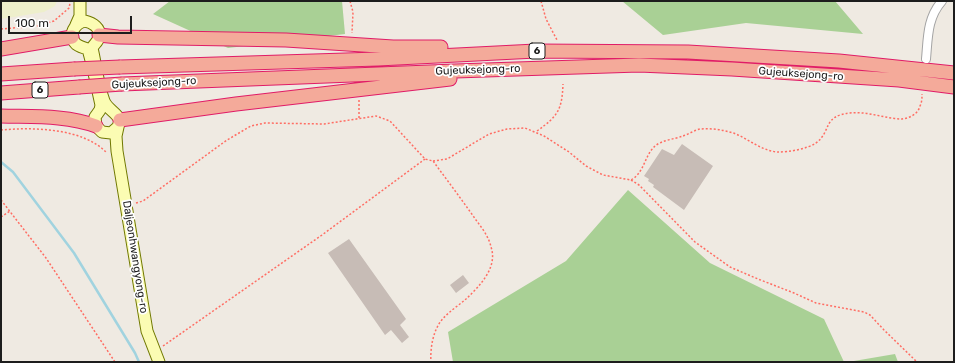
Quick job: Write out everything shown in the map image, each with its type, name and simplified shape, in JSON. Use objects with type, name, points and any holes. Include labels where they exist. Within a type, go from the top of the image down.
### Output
[{"type":"highway","points":[[99,35],[140,38],[286,40],[393,47],[504,45],[584,51]]},
{"type":"highway","points":[[1,49],[72,37]]},
{"type":"highway","name":"Gujeuksejong-ro","points":[[1,74],[120,67],[386,58],[536,51],[688,52],[839,61],[954,73]]},
{"type":"highway","points":[[119,124],[236,104],[436,80],[572,73],[639,65]]},
{"type":"highway","name":"Gujeuksejong-ro","points":[[1,93],[122,84],[455,70],[639,65],[732,69],[891,80],[954,87]]},
{"type":"highway","points":[[1,116],[58,118],[88,123],[99,129]]},
{"type":"main road","points":[[77,2],[85,16],[96,26],[99,35],[92,48],[104,103],[118,115],[119,124],[111,133],[99,129]]},
{"type":"main road","points":[[77,2],[80,16],[72,32],[72,37],[75,43],[80,47],[88,49],[101,105],[100,110],[95,117],[99,129],[110,138],[112,152]]},
{"type":"main road","points":[[76,25],[80,22],[91,22]]},
{"type":"main road","name":"Daljeonhwangyong-ro","points":[[119,124],[112,152],[126,205],[147,331],[157,357]]},
{"type":"street","points":[[926,59],[928,30],[931,19],[942,1]]},
{"type":"path","points":[[350,1],[353,12],[352,35]]},
{"type":"path","points":[[541,1],[546,19],[557,41]]},
{"type":"path","points":[[1,29],[38,26],[54,21],[77,2]]},
{"type":"path","points":[[536,131],[550,122],[557,114],[562,102],[563,84]]},
{"type":"path","points":[[631,180],[636,177],[643,168],[649,154],[655,146],[699,129],[718,129],[736,134],[761,147],[777,152],[786,152],[816,143],[824,133],[829,122],[839,115],[851,113],[870,114],[902,119],[915,115],[920,106],[922,94]]},
{"type":"path","points":[[359,99],[360,118]]},
{"type":"path","points":[[126,205],[143,201],[227,140],[251,126],[265,123],[324,124],[376,116],[390,121],[425,159],[433,160],[447,158],[489,134],[507,129],[525,128],[536,131],[569,152],[586,166],[603,175],[631,180],[639,185],[696,242],[730,267],[794,292],[816,303],[864,312],[870,315],[917,362]]},
{"type":"path","points":[[1,130],[30,128],[55,131],[82,137],[112,152]]},
{"type":"path","points":[[157,357],[425,159]]},
{"type":"path","points":[[431,362],[435,332],[440,321],[467,299],[483,281],[490,270],[493,258],[492,247],[487,236],[433,160]]},
{"type":"path","points":[[1,200],[63,281],[115,362]]},
{"type":"path","points":[[1,217],[10,211]]},
{"type":"green space","points":[[1,1],[57,1],[55,6],[44,12],[1,19]]},
{"type":"green space","points":[[170,1],[342,1],[345,34],[228,48],[153,14]]},
{"type":"green space","points":[[622,1],[835,1],[863,34],[746,23],[663,35]]},
{"type":"green space","points":[[628,190],[710,263],[824,319],[844,362],[453,362],[448,332],[566,261]]},
{"type":"green space","points":[[895,354],[898,362],[848,362]]},
{"type":"building","points":[[682,144],[713,166],[684,210],[653,187],[654,185],[644,176],[662,149],[674,155]]},
{"type":"building","points":[[349,239],[406,319],[400,325],[409,337],[402,343],[391,330],[385,335],[328,253]]},
{"type":"building","points":[[463,275],[469,283],[456,293],[450,285]]},
{"type":"waterway","points":[[1,162],[13,172],[74,253],[139,362]]}]
